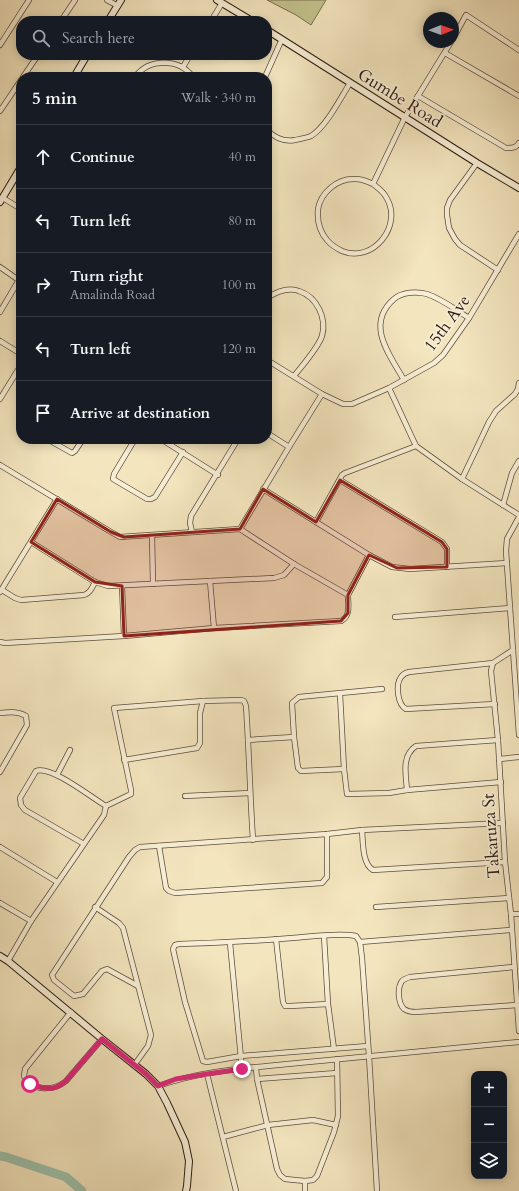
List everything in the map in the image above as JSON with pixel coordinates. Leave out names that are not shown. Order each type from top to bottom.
[{"type":"street","points":[[19,16],[30,0]]},
{"type":"street","points":[[64,16],[75,0]]},
{"type":"street","points":[[107,0],[118,6]]},
{"type":"street","points":[[111,16],[121,0]]},
{"type":"street","points":[[213,16],[219,2],[243,16]]},
{"type":"street","points":[[459,28],[466,15],[519,50]]},
{"type":"street","points":[[0,44],[16,21]]},
{"type":"street","name":"Gumbe Road","points":[[272,33],[519,188]]},
{"type":"street","points":[[267,72],[282,39]]},
{"type":"street","points":[[373,184],[405,116],[448,48]]},
{"type":"street","points":[[445,53],[519,96]]},
{"type":"street","points":[[26,72],[35,60]]},
{"type":"street","points":[[77,72],[84,60]]},
{"type":"street","points":[[182,67],[187,60]]},
{"type":"street","points":[[139,72],[154,63],[169,62],[182,67],[189,72]]},
{"type":"street","points":[[272,136],[292,141],[310,136],[325,123],[350,83]]},
{"type":"street","points":[[0,111],[16,87]]},
{"type":"street","points":[[418,96],[506,148],[515,147],[519,143]]},
{"type":"street","points":[[477,163],[450,200],[447,215],[449,228],[460,245],[498,270]]},
{"type":"street","points":[[16,175],[1,200],[16,207]]},
{"type":"street","points":[[359,179],[373,184],[387,197],[390,206],[392,216],[387,235],[373,248],[364,252],[345,252],[336,248],[322,235],[319,226],[317,216],[322,197],[336,184],[345,180],[359,179]]},
{"type":"street","name":"15th Ave","points":[[272,363],[339,403],[352,404],[389,388],[434,363],[443,356],[469,318],[519,234]]},
{"type":"street","points":[[0,267],[16,277]]},
{"type":"street","points":[[0,312],[16,286]]},
{"type":"street","points":[[272,295],[281,291],[299,291],[315,302],[322,315],[322,336],[294,376]]},
{"type":"street","points":[[404,380],[381,336],[381,317],[387,305],[397,297],[405,294],[425,294],[469,318]]},
{"type":"street","points":[[0,341],[16,351]]},
{"type":"street","points":[[0,399],[16,373]]},
{"type":"street","points":[[462,479],[489,422],[496,412],[515,394],[519,383]]},
{"type":"street","points":[[389,388],[416,446],[462,479],[519,516],[507,539],[507,563],[519,735]]},
{"type":"street","points":[[240,528],[322,394]]},
{"type":"street","points":[[272,436],[289,447]]},
{"type":"street","points":[[56,444],[72,453],[79,444]]},
{"type":"street","points":[[133,444],[114,474],[113,479],[147,499],[151,499],[155,496],[183,452]]},
{"type":"street","points":[[169,444],[218,474]]},
{"type":"street","points":[[192,532],[190,523],[191,516],[235,444]]},
{"type":"street","points":[[316,522],[342,475],[416,446]]},
{"type":"street","points":[[503,505],[512,473],[519,461]]},
{"type":"street","points":[[0,465],[116,535],[124,537],[240,528],[294,564],[348,595]]},
{"type":"street","points":[[340,480],[442,542],[447,549],[447,567]]},
{"type":"street","points":[[264,490],[369,555],[397,568],[410,569],[507,563]]},
{"type":"street","points":[[57,499],[1,591],[21,600],[77,596],[88,594],[95,582]]},
{"type":"street","points":[[152,535],[153,584]]},
{"type":"street","points":[[30,542],[95,582],[108,586],[280,577],[284,575],[294,564]]},
{"type":"street","points":[[0,642],[5,643],[124,636],[214,628],[341,621],[347,617],[348,595],[369,555]]},
{"type":"street","points":[[210,581],[214,628]]},
{"type":"street","points":[[122,586],[124,636]]},
{"type":"street","points":[[395,617],[510,608]]},
{"type":"street","points":[[495,704],[406,709],[400,702],[398,689],[399,680],[401,676],[409,672],[493,663],[513,650]]},
{"type":"street","name":"Takaruza St","points":[[493,663],[491,670],[498,740],[505,862],[511,914],[516,1005],[519,1031]]},
{"type":"street","points":[[344,769],[302,771],[298,768],[296,761],[292,703],[295,699],[302,697],[382,689]]},
{"type":"street","points":[[340,694],[344,769],[347,794],[389,793],[407,790],[501,782]]},
{"type":"street","points":[[106,806],[131,794],[114,708],[203,701],[241,700],[244,701],[246,706],[252,840]]},
{"type":"street","points":[[124,760],[197,748],[200,744],[200,713],[203,701]]},
{"type":"street","points":[[0,713],[22,713],[26,716],[27,720],[27,725],[0,772]]},
{"type":"street","points":[[248,740],[294,737]]},
{"type":"street","points":[[407,790],[405,763],[409,752],[416,746],[498,740]]},
{"type":"street","points":[[57,775],[70,750]]},
{"type":"street","points":[[499,759],[519,757]]},
{"type":"street","points":[[0,760],[7,761]]},
{"type":"street","points":[[84,844],[25,810],[21,805],[20,798],[36,771],[43,770],[57,775],[106,806]]},
{"type":"street","points":[[185,796],[250,793]]},
{"type":"street","points":[[8,961],[31,921],[104,815],[106,806]]},
{"type":"street","points":[[138,986],[107,969],[102,971],[83,994],[72,996],[53,979],[52,975],[53,971],[95,907],[135,850],[140,847],[252,840],[362,830],[503,824]]},
{"type":"street","points":[[362,830],[366,861],[369,868],[373,870],[505,862]]},
{"type":"street","points":[[159,846],[166,888],[175,893],[322,883],[327,877],[327,834]]},
{"type":"street","points":[[0,847],[57,882]]},
{"type":"street","points":[[376,907],[509,898]]},
{"type":"street","points":[[0,903],[31,921]]},
{"type":"street","points":[[95,907],[119,923],[123,928],[151,1035],[148,1046],[134,1064]]},
{"type":"street","points":[[511,914],[519,914]]},
{"type":"street","points":[[360,942],[511,930]]},
{"type":"street","points":[[324,936],[328,1004],[334,1049]]},
{"type":"street","points":[[368,1046],[241,1056],[207,1062],[203,1060],[201,1058],[185,1002],[173,949],[175,945],[230,943],[324,936],[356,936],[360,942],[369,1056],[377,1191]]},
{"type":"street","points":[[276,939],[283,1002],[286,1006],[328,1004]]},
{"type":"street","points":[[230,943],[242,1069]]},
{"type":"street","points":[[0,956],[71,1012],[146,1074],[158,1086],[185,1142],[189,1161],[186,1191]]},
{"type":"street","points":[[514,967],[410,977],[401,983],[399,998],[404,1009],[411,1012],[516,1005]]},
{"type":"street","points":[[71,1012],[26,1069],[24,1076],[30,1084],[47,1089],[62,1085],[102,1039]]},
{"type":"street","points":[[158,1086],[176,1079],[242,1069],[519,1042]]},
{"type":"street","points":[[256,1068],[257,1079],[277,1169],[280,1175],[285,1179],[305,1181],[313,1180],[317,1176],[336,1125],[338,1116],[337,1060]]},
{"type":"street","points":[[257,1079],[337,1073]]},
{"type":"street","points":[[207,1074],[236,1191]]},
{"type":"street","points":[[223,1137],[268,1125],[313,1120],[336,1125]]},
{"type":"street","points":[[305,1181],[305,1191]]},
{"type":"highlighted area","points":[[340,480],[442,542],[447,549],[447,567],[397,568],[369,555],[348,595],[348,613],[341,621],[124,636],[122,586],[95,582],[31,542],[57,499],[111,532],[124,537],[240,529],[263,489],[316,522]]},
{"type":"green space","points":[[267,0],[326,0],[311,25],[296,15]]},
{"type":"waterway","points":[[0,1156],[66,1177],[82,1191]]},
{"type":"route","points":[[30,1084],[44,1089],[62,1085],[102,1039],[146,1074],[158,1086],[176,1079],[242,1069]]}]
